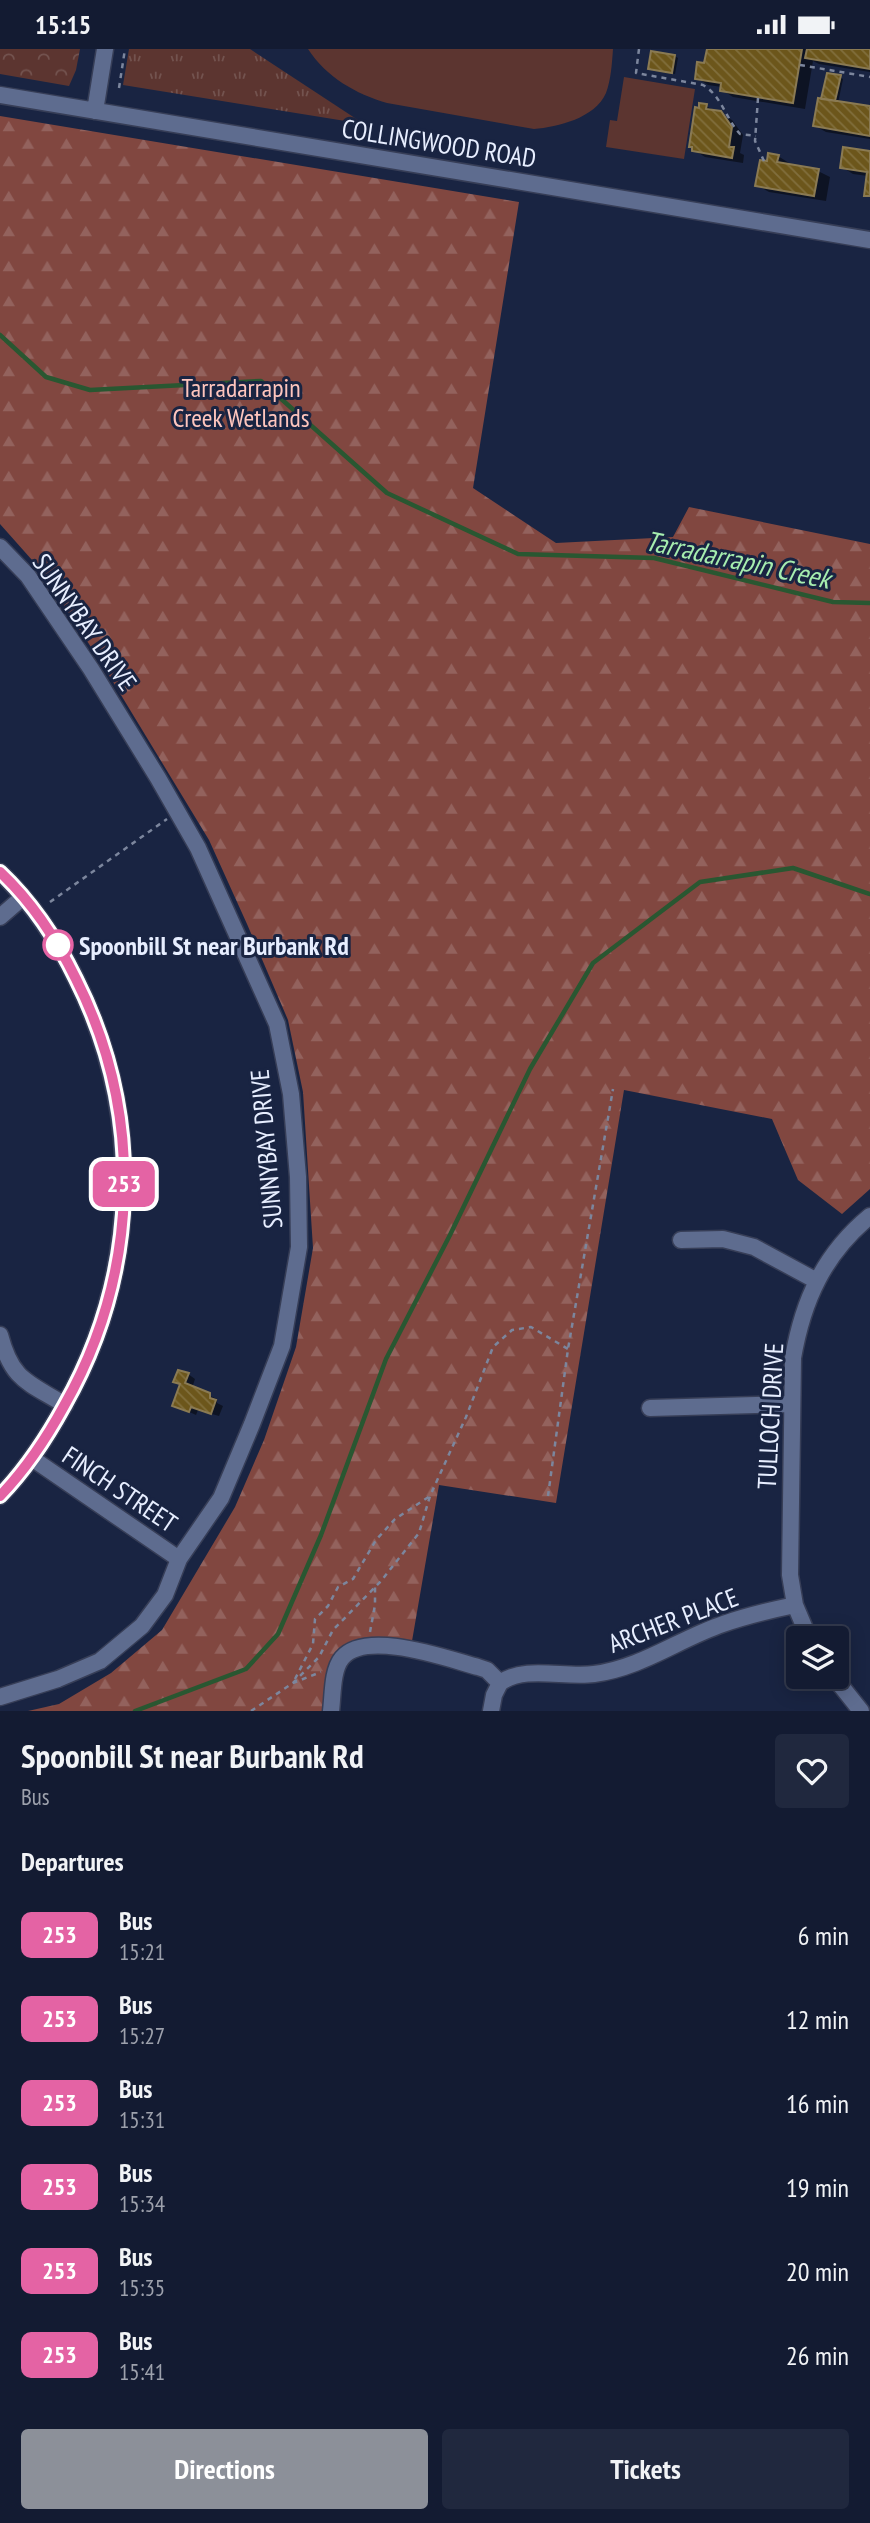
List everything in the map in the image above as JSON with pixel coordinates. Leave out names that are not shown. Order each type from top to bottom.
[{"type":"street","points":[[95,111],[104,49]]},
{"type":"street","name":"COLLINGWOOD ROAD","points":[[0,95],[870,240]]},
{"type":"street","name":"SUNNYBAY DRIVE","points":[[0,547],[28,576],[91,669],[198,848],[276,1024],[291,1094],[298,1177],[299,1247],[282,1346],[257,1411],[221,1498],[179,1559],[164,1595],[142,1626],[100,1661],[58,1679],[0,1697]]},
{"type":"street","points":[[0,871],[56,942],[98,1028],[111,1072],[124,1159],[119,1253],[110,1296],[95,1343],[65,1405],[33,1459],[0,1496]]},
{"type":"street","points":[[0,917],[23,897]]},
{"type":"street","name":"TULLOCH DRIVE","points":[[804,1626],[795,1605],[790,1574],[791,1404],[797,1333],[816,1280],[849,1233],[870,1216]]},
{"type":"street","points":[[681,1240],[723,1240],[754,1247],[816,1280]]},
{"type":"street","points":[[0,1335],[4,1352],[15,1372],[65,1405]]},
{"type":"street","points":[[650,1408],[791,1404]]},
{"type":"street","name":"FINCH STREET","points":[[33,1459],[179,1559]]},
{"type":"street","name":"ARCHER PLACE","points":[[500,1683],[510,1676],[522,1673],[593,1674],[625,1667],[722,1624],[795,1605]]},
{"type":"street","points":[[331,1711],[337,1666],[353,1649],[365,1645],[408,1648],[487,1670],[500,1683],[491,1711]]},
{"type":"street","points":[[843,1689],[859,1710]]},
{"type":"path","points":[[119,88],[125,49]]},
{"type":"path","points":[[639,49],[636,73],[704,85],[712,90],[724,113],[740,134],[756,137]]},
{"type":"path","points":[[800,65],[870,78]]},
{"type":"path","points":[[758,98],[755,141],[764,160]]},
{"type":"path","points":[[50,902],[177,813]]},
{"type":"path","points":[[548,1496],[568,1349],[614,1089]]},
{"type":"path","points":[[251,1711],[293,1682],[319,1657],[333,1630],[375,1587],[418,1533],[430,1496],[466,1417],[493,1347],[512,1331],[531,1327],[568,1349]]},
{"type":"path","points":[[293,1682],[313,1644],[315,1619],[328,1606],[338,1587],[353,1579],[376,1541],[395,1519],[430,1496]]},
{"type":"path","points":[[365,1645],[376,1605],[375,1587]]},
{"type":"path","points":[[293,1682],[337,1666]]},
{"type":"green space","points":[[0,49],[80,49],[76,70],[69,86],[0,74]]},
{"type":"green space","points":[[129,49],[250,49],[364,124],[123,85]]},
{"type":"green space","points":[[308,49],[613,49],[609,83],[601,102],[575,120],[534,129],[375,99],[333,76]]},
{"type":"green space","points":[[624,77],[695,89],[684,159],[606,147],[610,120],[617,121]]},
{"type":"green space","name":"Tarradarrapin Creek Wetlands","points":[[0,116],[519,202],[473,488],[556,543],[673,537],[689,507],[870,544],[870,1189],[842,1214],[798,1180],[772,1119],[624,1090],[556,1503],[439,1485],[412,1641],[369,1639],[344,1646],[331,1669],[323,1711],[28,1711],[59,1704],[111,1673],[162,1630],[235,1507],[264,1440],[296,1347],[313,1248],[303,1092],[288,1020],[247,924],[209,840],[104,667],[40,569],[0,524]]},
{"type":"building","points":[[707,49],[802,49],[793,103],[720,91],[721,83],[695,79],[697,62],[704,63]]},
{"type":"building","points":[[807,49],[870,49],[870,69],[805,58]]},
{"type":"building","points":[[651,51],[675,55],[672,73],[648,69]]},
{"type":"building","points":[[827,73],[841,75],[835,101],[821,99]]},
{"type":"building","points":[[818,98],[870,106],[870,136],[813,126]]},
{"type":"building","points":[[699,103],[707,104],[706,109],[721,111],[732,127],[729,147],[734,147],[732,158],[692,151],[692,147],[689,147],[695,107],[699,108]]},
{"type":"building","points":[[843,147],[870,151],[870,196],[864,196],[867,172],[840,168]]},
{"type":"building","points":[[768,153],[779,155],[777,162],[819,169],[814,196],[755,186],[760,160],[767,161]]},
{"type":"building","points":[[178,1370],[189,1373],[185,1383],[210,1393],[210,1398],[216,1400],[211,1414],[191,1407],[189,1412],[172,1406],[180,1384],[173,1382]]},
{"type":"waterway","name":"Tarradarrapin Creek","points":[[0,335],[46,377],[90,390],[261,381],[387,493],[518,554],[654,558],[833,602],[870,603]]},
{"type":"waterway","points":[[135,1711],[246,1669],[278,1634],[321,1535],[386,1359],[450,1235],[530,1069],[593,963],[700,882],[793,868],[870,894]]},
{"type":"bus line","name":"253","points":[[0,872],[23,897],[56,942],[98,1028],[118,1105],[124,1187],[119,1253],[113,1286],[95,1343],[77,1384],[45,1441],[0,1496]]},
{"type":"place","name":"Spoonbill St near Burbank Rd","points":[[58,945]]}]
